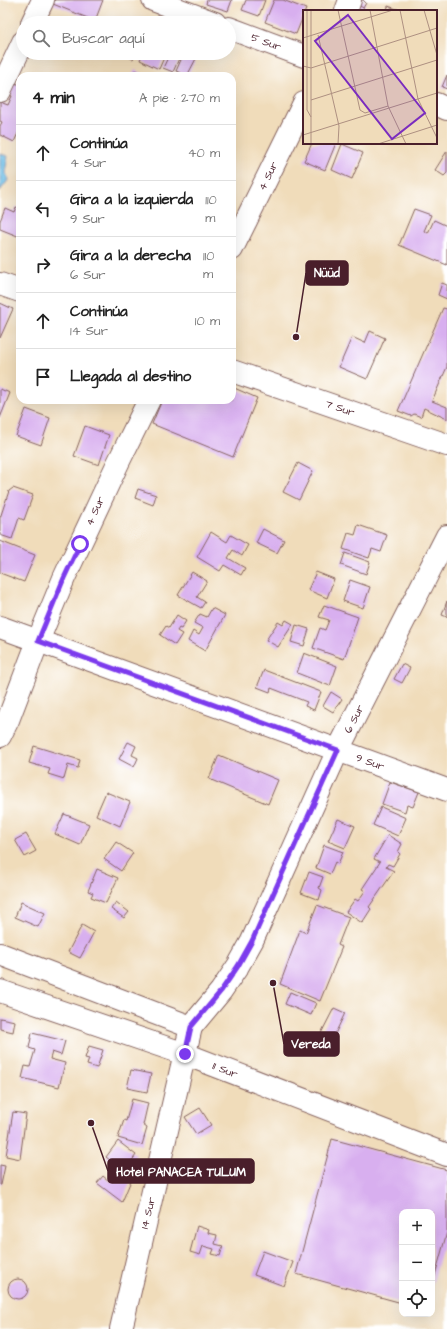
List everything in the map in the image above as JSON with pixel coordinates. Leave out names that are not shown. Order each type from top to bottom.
[{"type":"street","points":[[35,16],[43,0]]},
{"type":"street","points":[[153,0],[197,16]]},
{"type":"street","points":[[346,10],[350,0]]},
{"type":"street","name":"5 Sur","points":[[236,31],[303,56]]},
{"type":"street","points":[[0,91],[16,57]]},
{"type":"street","points":[[437,104],[447,109]]},
{"type":"street","name":"4 Sur","points":[[236,242],[303,105]]},
{"type":"street","points":[[0,284],[16,290]]},
{"type":"street","name":"7 Sur","points":[[236,372],[447,445]]},
{"type":"street","name":"4 Sur","points":[[0,736],[8,720],[64,578],[147,404]]},
{"type":"street","name":"6 Sur","points":[[191,1027],[221,991],[238,966],[252,941],[338,750],[447,536]]},
{"type":"street","name":"9 Sur","points":[[0,627],[447,790]]},
{"type":"street","points":[[0,954],[191,1027]]},
{"type":"street","name":"11 Sur","points":[[0,991],[185,1054],[447,1155]]},
{"type":"street","name":"14 Sur","points":[[121,1329],[191,1027]]},
{"type":"water","points":[[0,154],[8,156],[5,173],[9,179],[0,191]]},
{"type":"building","points":[[54,0],[103,0],[97,16],[83,16],[53,4]]},
{"type":"building","points":[[207,0],[232,0],[228,11],[206,4]]},
{"type":"building","points":[[246,0],[265,0],[259,16],[242,10]]},
{"type":"building","points":[[274,0],[283,0],[306,9],[303,10],[303,16],[296,34],[265,22]]},
{"type":"building","points":[[354,0],[363,0],[366,3],[363,8],[360,6],[357,10]]},
{"type":"building","points":[[388,6],[400,10],[387,10]]},
{"type":"building","points":[[140,60],[163,60],[159,69]]},
{"type":"building","points":[[167,60],[178,60],[173,72],[163,68]]},
{"type":"building","points":[[181,60],[195,60],[189,72],[176,71]]},
{"type":"building","points":[[447,75],[447,89],[442,87]]},
{"type":"building","points":[[11,81],[16,83],[16,138],[14,142],[0,135],[0,126],[2,122],[0,121],[0,102],[8,105],[12,96],[6,93]]},
{"type":"building","points":[[312,144],[336,144],[325,170],[304,161]]},
{"type":"building","points":[[342,144],[363,153],[352,179],[332,170]]},
{"type":"building","points":[[447,151],[447,173],[444,176],[435,170]]},
{"type":"building","points":[[16,207],[16,235],[0,229],[0,221],[5,208],[14,212]]},
{"type":"building","points":[[414,209],[431,215],[424,231],[428,233],[434,220],[447,226],[447,265],[399,245]]},
{"type":"building","points":[[442,283],[447,285],[447,299],[438,295]]},
{"type":"building","points":[[0,303],[13,309],[0,338]]},
{"type":"building","points":[[443,308],[447,309],[447,367],[432,401],[447,407],[447,419],[424,408],[421,417],[414,414],[411,416],[398,411]]},
{"type":"building","points":[[370,331],[385,338],[367,379],[339,367],[352,337],[365,343]]},
{"type":"building","points":[[0,389],[10,393],[0,418]]},
{"type":"building","points":[[236,389],[257,398],[233,457],[152,424],[160,404],[236,404]]},
{"type":"building","points":[[26,409],[50,418],[41,445],[16,436]]},
{"type":"building","points":[[85,426],[109,435],[99,465],[74,456]]},
{"type":"building","points":[[298,463],[313,471],[299,500],[283,492]]},
{"type":"building","points":[[13,488],[33,495],[24,520],[19,518],[12,539],[0,535],[0,518],[9,491]]},
{"type":"building","points":[[138,489],[156,495],[153,505],[135,498]]},
{"type":"building","points":[[358,525],[387,535],[381,552],[372,549],[369,558],[343,549],[348,533],[355,535]]},
{"type":"building","points":[[263,529],[284,540],[277,553],[256,543]]},
{"type":"building","points":[[211,532],[227,542],[231,535],[248,545],[242,556],[233,550],[228,558],[245,568],[241,575],[224,565],[220,571],[197,557]]},
{"type":"building","points":[[0,541],[35,555],[24,582],[0,573]]},
{"type":"building","points":[[345,553],[370,562],[366,574],[341,565]]},
{"type":"building","points":[[192,572],[207,581],[197,597],[205,602],[201,608],[178,595]]},
{"type":"building","points":[[316,572],[334,579],[327,598],[308,590]]},
{"type":"building","points":[[350,580],[370,587],[363,608],[343,601]]},
{"type":"building","points":[[447,601],[447,617],[442,615]]},
{"type":"building","points":[[324,605],[358,617],[344,659],[313,648],[320,628],[325,630],[329,620],[319,617]]},
{"type":"building","points":[[212,608],[225,615],[205,651],[188,641],[193,631],[199,635],[203,628],[194,623],[200,614],[207,617]]},
{"type":"building","points":[[177,615],[186,621],[181,629],[179,628],[177,631],[182,634],[175,645],[160,635],[166,626],[169,628]]},
{"type":"building","points":[[286,620],[293,624],[278,647],[266,640],[278,622],[283,625]]},
{"type":"building","points":[[296,625],[309,629],[304,646],[291,642]]},
{"type":"building","points":[[304,653],[337,666],[330,686],[297,673]]},
{"type":"building","points":[[402,664],[410,668],[402,683],[394,679]]},
{"type":"building","points":[[264,670],[321,692],[314,710],[305,706],[307,702],[271,688],[270,692],[257,687]]},
{"type":"building","points":[[331,692],[342,699],[333,712],[323,706]]},
{"type":"building","points":[[128,742],[136,746],[132,755],[138,758],[134,767],[119,759]]},
{"type":"building","points":[[34,746],[80,760],[78,768],[68,765],[64,779],[48,774],[50,769],[29,763]]},
{"type":"building","points":[[219,755],[278,780],[268,804],[209,779]]},
{"type":"building","points":[[390,782],[419,792],[413,807],[407,805],[405,812],[382,804]]},
{"type":"building","points":[[106,792],[130,802],[120,826],[96,815]]},
{"type":"building","points":[[381,807],[406,818],[398,836],[373,825]]},
{"type":"building","points":[[64,814],[89,824],[80,845],[55,834]]},
{"type":"building","points":[[338,819],[355,826],[345,848],[328,841]]},
{"type":"building","points":[[26,834],[36,851],[25,857],[15,840]]},
{"type":"building","points":[[388,835],[402,844],[398,852],[400,854],[393,866],[388,864],[386,867],[394,871],[369,907],[371,909],[362,923],[346,912],[355,899],[358,901],[365,891],[362,889],[380,862],[374,859]]},
{"type":"building","points":[[116,842],[133,853],[121,871],[104,859]]},
{"type":"building","points":[[324,845],[343,852],[338,864],[335,862],[330,874],[316,868]]},
{"type":"building","points":[[97,869],[118,878],[106,903],[91,897],[93,893],[88,891]]},
{"type":"building","points":[[309,872],[323,877],[319,888],[322,890],[319,900],[301,893]]},
{"type":"building","points":[[21,902],[45,913],[38,927],[15,917]]},
{"type":"building","points":[[116,902],[129,912],[124,918],[111,909]]},
{"type":"building","points":[[317,905],[349,917],[338,945],[342,947],[320,1001],[280,984],[300,930],[306,933]]},
{"type":"building","points":[[82,925],[94,932],[80,958],[68,952]]},
{"type":"building","points":[[290,992],[316,1003],[311,1015],[285,1004]]},
{"type":"building","points":[[334,1008],[345,1013],[325,1055],[313,1049]]},
{"type":"building","points":[[0,1018],[15,1021],[13,1032],[0,1029]]},
{"type":"building","points":[[32,1033],[65,1041],[61,1055],[52,1052],[50,1059],[65,1063],[59,1087],[22,1078],[25,1066],[30,1067],[35,1050],[29,1048]]},
{"type":"building","points":[[89,1046],[103,1050],[97,1068],[87,1065],[89,1059],[85,1058]]},
{"type":"building","points":[[131,1070],[151,1074],[147,1092],[127,1088]]},
{"type":"building","points":[[132,1099],[148,1103],[143,1125],[147,1128],[142,1145],[118,1138],[124,1120],[126,1121]]},
{"type":"building","points":[[200,1108],[211,1125],[196,1134],[185,1117]]},
{"type":"building","points":[[13,1112],[26,1114],[20,1159],[6,1156]]},
{"type":"building","points":[[332,1139],[447,1170],[447,1232],[435,1275],[435,1209],[399,1209],[399,1302],[296,1274]]},
{"type":"building","points":[[118,1141],[136,1155],[128,1166],[135,1171],[122,1202],[97,1183],[103,1176],[110,1182],[120,1168],[106,1157]]},
{"type":"building","points":[[0,1165],[5,1166],[1,1185],[0,1185]]},
{"type":"building","points":[[197,1226],[209,1230],[208,1233],[217,1235],[215,1244],[223,1246],[220,1256],[212,1254],[214,1249],[203,1246],[200,1255],[190,1252]]},
{"type":"building","points":[[263,1251],[293,1262],[284,1286],[254,1275]]},
{"type":"building","points":[[18,1279],[25,1282],[28,1289],[25,1296],[18,1299],[11,1296],[8,1289],[11,1282]]},
{"type":"place","name":"Nüüd","points":[[296,337]]},
{"type":"place","name":"Vereda","points":[[273,983]]},
{"type":"place","name":"Hotel PANACEA TULUM","points":[[91,1123]]},
{"type":"route","points":[[80,544],[38,641],[338,750],[252,941],[238,966],[221,991],[191,1027],[185,1054]]}]
